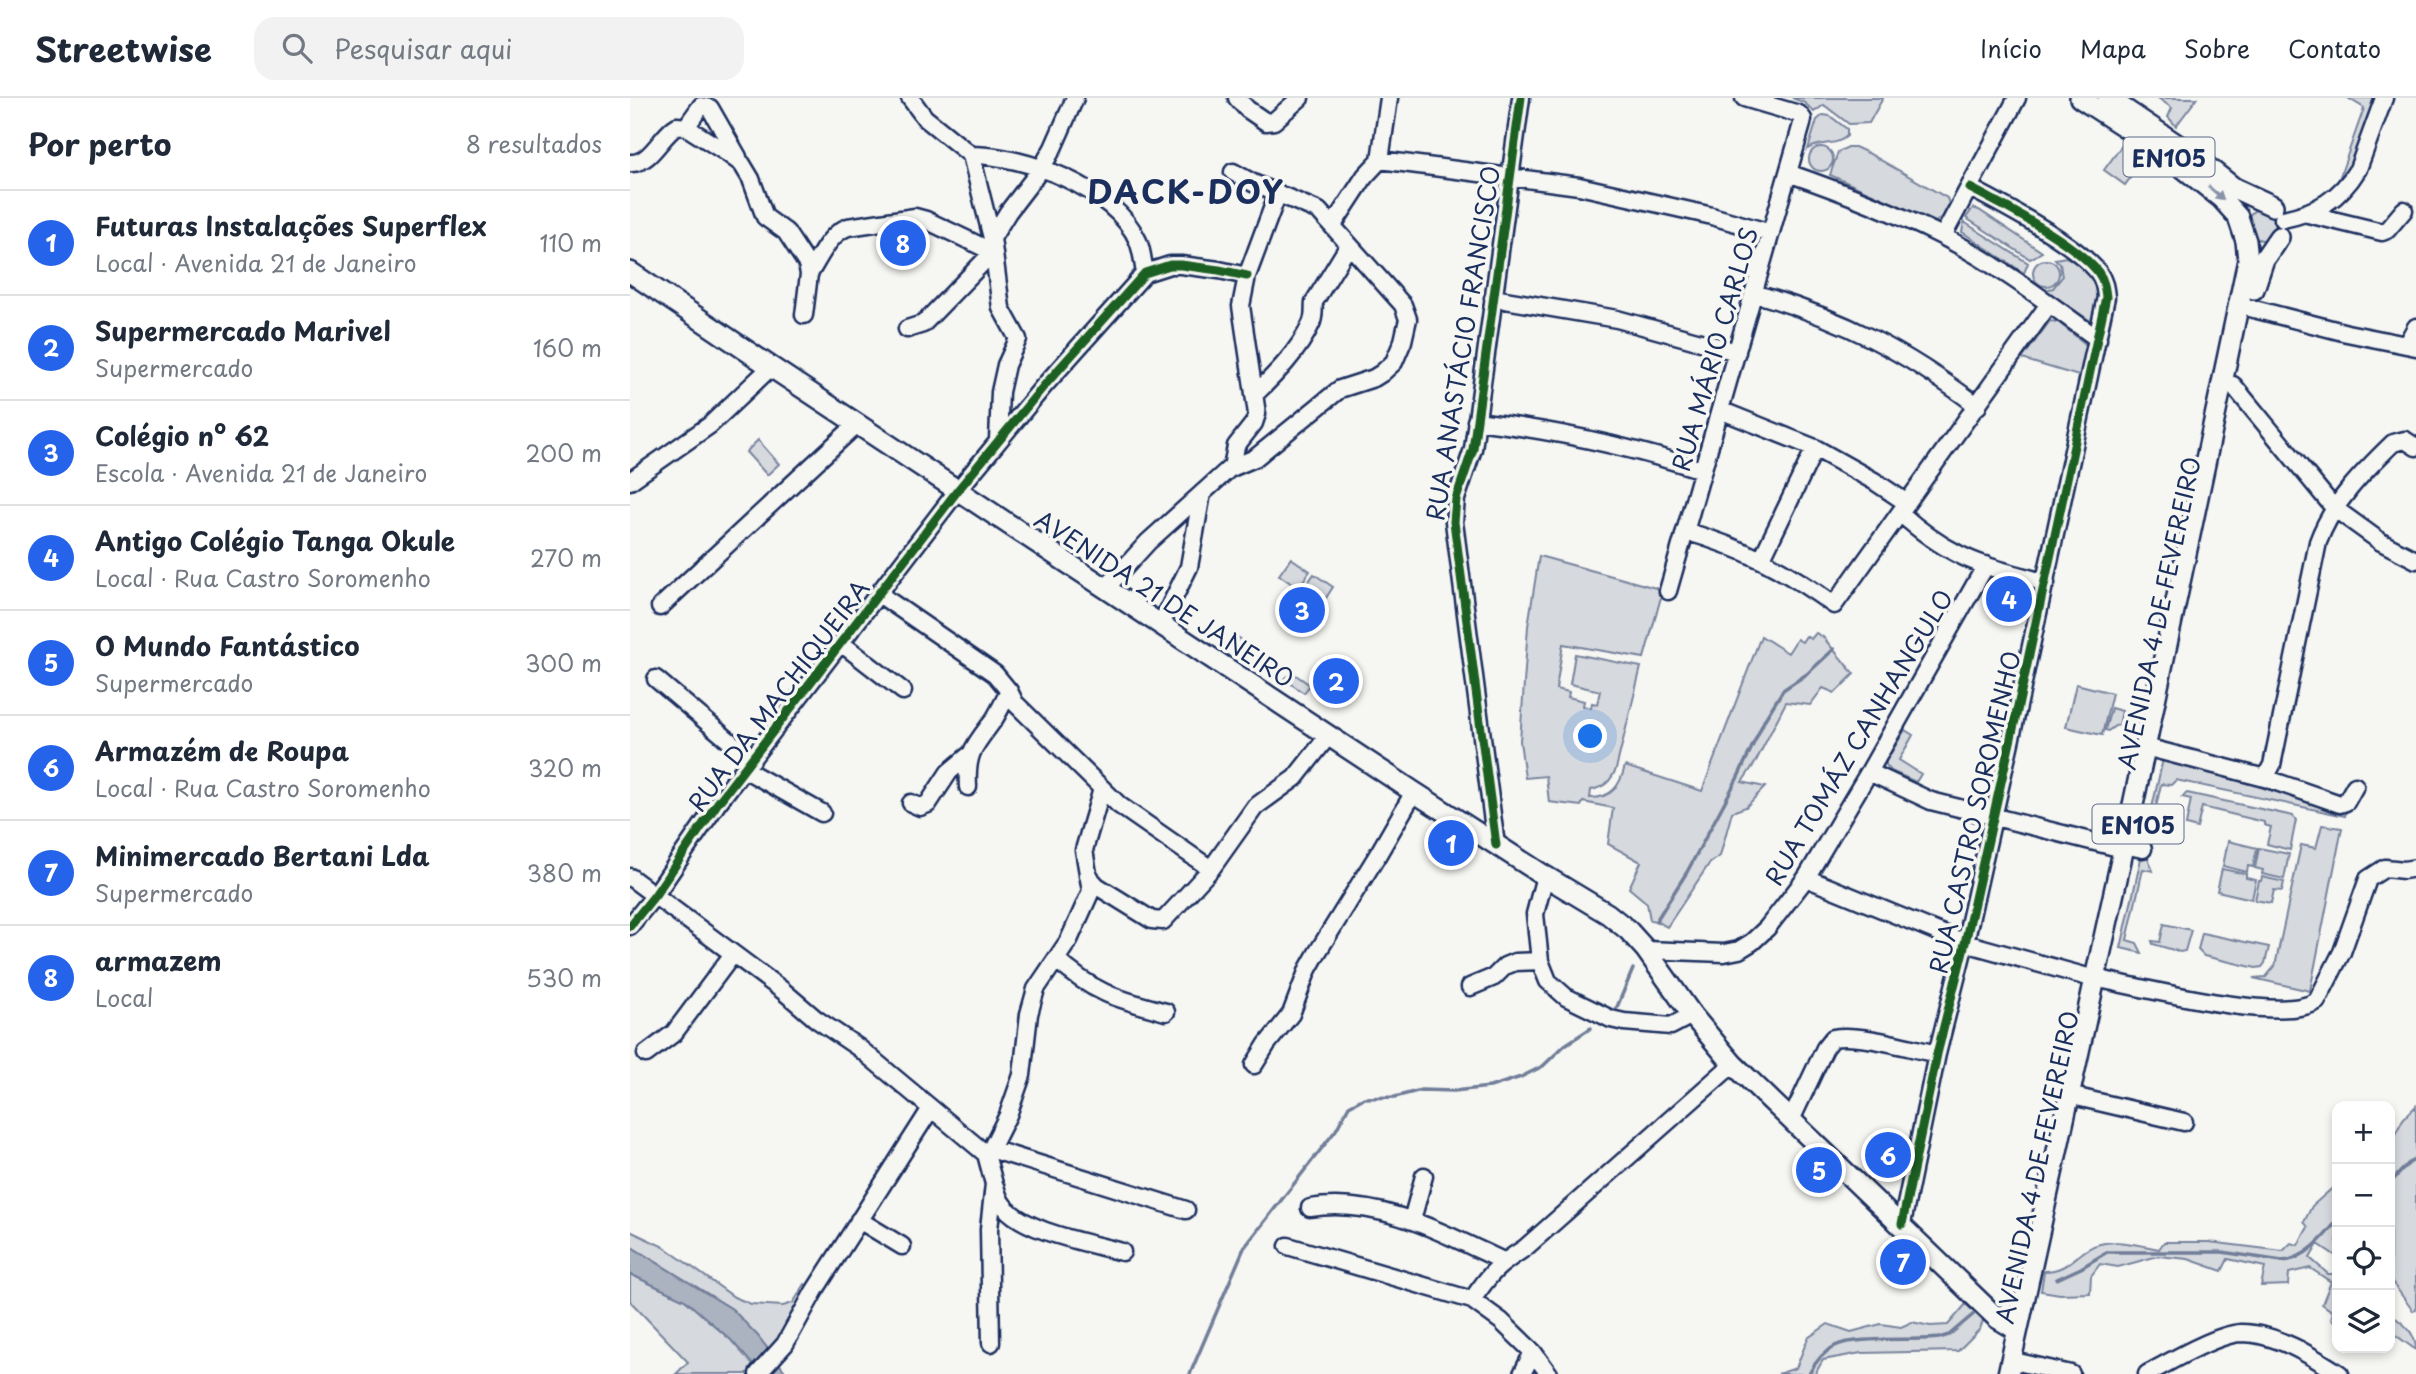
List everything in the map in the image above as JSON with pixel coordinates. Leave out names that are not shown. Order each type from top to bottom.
[{"type":"main road","name":"EN105","points":[[2080,98],[2144,138],[2212,190],[2231,208],[2244,231]]},
{"type":"main road","name":"EN105","points":[[2108,98],[2191,154],[2279,221]]},
{"type":"main road","points":[[2263,204],[2279,221],[2271,244],[2260,245],[2250,240],[2244,231],[2245,215],[2252,207],[2263,204]]},
{"type":"main road","name":"AVENIDA 4 DE FEVEREIRO","points":[[2014,1370],[2017,1330],[2099,979],[2133,848],[2258,273],[2279,221]]},
{"type":"main road","name":"AVENIDA 4 DE FEVEREIRO","points":[[2133,848],[2240,306],[2248,260],[2244,231]]},
{"type":"main road","name":"AVENIDA 21 DE JANEIRO","points":[[630,272],[1414,792],[1608,914],[1628,930],[1646,950],[1692,1015],[1733,1064],[1997,1318],[2017,1330]]},
{"type":"main road","name":"AVENIDA 4 DE FEVEREIRO","points":[[2014,1370],[2077,1097],[2099,979]]},
{"type":"street","points":[[910,98],[925,118],[971,155],[996,156],[1041,169],[1098,194],[1112,207],[1138,241],[1145,273],[1170,265],[1181,265],[1247,276]]},
{"type":"street","points":[[908,329],[923,324],[993,245],[1008,212],[1054,148],[1075,98]]},
{"type":"street","points":[[1237,98],[1266,122],[1274,121],[1300,98]]},
{"type":"street","points":[[1332,225],[1365,176],[1380,160],[1389,98]]},
{"type":"street","name":"RUA ANASTÁCIO FRANCISCO","points":[[1496,845],[1454,522],[1456,499],[1473,449],[1521,98]]},
{"type":"street","name":"RUA MÁRIO CARLOS","points":[[1668,591],[1802,119],[1799,114],[1791,111],[1744,98]]},
{"type":"street","points":[[1943,236],[2017,98]]},
{"type":"street","points":[[2279,221],[2308,214],[2328,203],[2353,177],[2384,98]]},
{"type":"street","points":[[686,127],[701,106],[710,108],[751,179],[765,217],[786,232],[807,264],[809,274],[804,315]]},
{"type":"street","points":[[630,163],[643,161],[669,130],[677,126],[686,127],[742,164]]},
{"type":"street","points":[[971,155],[993,245],[1001,308],[1018,339],[1006,365],[1000,392],[998,440]]},
{"type":"street","points":[[1380,160],[1511,176],[1645,200],[1771,233]]},
{"type":"street","points":[[1106,588],[1148,542],[1232,468],[1255,458],[1340,389],[1374,378],[1394,362],[1403,341],[1407,312],[1319,211],[1233,172]]},
{"type":"street","points":[[1788,173],[1879,207],[1943,236],[2098,339]]},
{"type":"street","name":"RUA CASTRO SOROMENHO","points":[[1902,1224],[1937,1054],[1965,943],[2046,583],[2106,297],[2100,274],[2088,260],[1970,188]]},
{"type":"street","points":[[1232,468],[1236,446],[1254,424],[1257,414],[1241,306],[1247,276],[1278,193]]},
{"type":"street","points":[[2308,214],[2382,232],[2387,230],[2404,210]]},
{"type":"street","points":[[809,274],[833,237],[848,226],[915,217],[993,245]]},
{"type":"street","points":[[1254,395],[1280,371],[1312,324],[1314,302],[1349,244]]},
{"type":"street","name":"RUA DA MACHIQUEIRA","points":[[630,926],[748,764],[958,490],[998,440],[1145,273]]},
{"type":"street","points":[[1754,293],[1838,321],[1874,338],[1933,373],[1978,406]]},
{"type":"street","points":[[1493,298],[1617,318],[1737,352]]},
{"type":"street","points":[[1685,531],[1723,542],[1762,558],[1834,605],[2049,304]]},
{"type":"street","points":[[2250,308],[2411,346],[2416,327]]},
{"type":"street","points":[[630,481],[710,425],[771,368]]},
{"type":"street","points":[[2233,385],[2334,508],[2381,542],[2416,560]]},
{"type":"street","points":[[1720,410],[1815,448],[1874,481],[1904,508],[1925,534],[1958,554],[2046,583]]},
{"type":"street","points":[[1476,421],[1537,428],[1597,441],[1652,454],[1702,470]]},
{"type":"street","points":[[660,607],[857,424]]},
{"type":"street","points":[[2265,778],[2272,765],[2318,542],[2334,508],[2393,443],[2405,440],[2416,447]]},
{"type":"street","points":[[1762,558],[1815,448]]},
{"type":"street","points":[[1161,624],[1189,567],[1202,493]]},
{"type":"street","name":"RUA TOMÁZ CANHANGULO","points":[[1646,950],[1724,953],[1739,950],[1767,928],[1806,877],[1986,565]]},
{"type":"street","points":[[879,594],[995,674],[1015,703],[1119,805],[1211,869]]},
{"type":"street","points":[[841,643],[904,691]]},
{"type":"street","points":[[656,679],[748,764],[821,813]]},
{"type":"street","points":[[911,803],[920,807],[928,804],[949,772],[968,756],[994,719],[1009,691]]},
{"type":"street","points":[[1088,876],[1097,886],[1152,920],[1163,920],[1211,869],[1255,807],[1295,778],[1329,735]]},
{"type":"street","points":[[2153,750],[2265,778],[2340,804],[2346,802],[2355,786]]},
{"type":"street","points":[[968,756],[968,787]]},
{"type":"street","points":[[1869,772],[1931,801],[2133,848]]},
{"type":"street","points":[[1102,789],[1084,850],[1091,891],[1069,940],[1036,989],[1029,1014],[1022,1075],[1008,1115],[988,1151],[994,1184],[1003,1206],[1020,1220],[1037,1228],[1122,1252]]},
{"type":"street","points":[[1254,1065],[1291,1014],[1312,961],[1414,792]]},
{"type":"street","points":[[1806,877],[1965,943],[2099,979],[2249,1006],[2281,1009],[2311,1005],[2317,1001],[2342,953],[2368,879],[2385,868],[2416,868]]},
{"type":"street","points":[[1545,876],[1535,914],[1540,961],[1548,981],[1566,997],[1611,1019],[1634,1024],[1671,1026],[1692,1015]]},
{"type":"street","points":[[630,877],[816,1019],[859,1048],[930,1110],[988,1151],[1186,1210]]},
{"type":"street","points":[[646,1054],[674,1033],[733,954]]},
{"type":"street","points":[[1056,959],[1074,976],[1101,993],[1166,1013]]},
{"type":"street","points":[[1470,987],[1494,977],[1505,966],[1515,962],[1540,961]]},
{"type":"street","points":[[1791,1120],[1825,1048],[1833,1038],[1841,1036],[1869,1040],[1937,1054]]},
{"type":"street","points":[[1472,1300],[1489,1275],[1503,1261],[1525,1248],[1733,1064]]},
{"type":"street","points":[[2077,1097],[2184,1122]]},
{"type":"street","points":[[758,1374],[785,1344],[815,1290],[930,1110]]},
{"type":"street","points":[[1412,1220],[1424,1176]]},
{"type":"street","points":[[991,1343],[989,1229],[994,1184]]},
{"type":"street","points":[[1310,1208],[1351,1205],[1412,1220],[1503,1261]]},
{"type":"street","points":[[859,1220],[902,1245]]},
{"type":"street","points":[[1287,1246],[1472,1300],[1501,1321],[1532,1352],[1549,1374]]},
{"type":"street","points":[[2147,1374],[2226,1336],[2242,1333],[2275,1340],[2316,1359],[2340,1374]]},
{"type":"street","points":[[1522,1374],[1532,1352]]},
{"type":"street","points":[[2014,1370],[2071,1374]]},
{"type":"shaded area","points":[[1792,98],[1883,98],[1869,123],[1849,124],[1824,105],[1814,112],[1805,103]]},
{"type":"shaded area","points":[[2158,98],[2197,98],[2176,126],[2168,117],[2172,108]]},
{"type":"shaded area","points":[[2348,98],[2381,98],[2360,157],[2347,175],[2339,179],[2364,108]]},
{"type":"shaded area","points":[[1823,115],[1830,116],[1847,129],[1847,136],[1808,149],[1817,120]]},
{"type":"shaded area","points":[[2123,144],[2154,166],[2146,176],[2136,170],[2125,185],[2104,170]]},
{"type":"shaded area","points":[[1821,147],[1832,154],[1833,159],[1826,170],[1821,171],[1810,164],[1809,159],[1816,148]]},
{"type":"shaded area","points":[[1848,147],[1868,153],[1947,198],[1949,204],[1942,218],[1935,222],[1830,175],[1838,152]]},
{"type":"shaded area","points":[[1973,208],[2042,252],[2030,259],[1966,218]]},
{"type":"shaded area","points":[[2263,208],[2274,213],[2279,224],[2274,235],[2263,240],[2252,235],[2247,224],[2252,213]]},
{"type":"shaded area","points":[[1964,222],[2028,263],[2024,273],[1962,232]]},
{"type":"shaded area","points":[[2066,257],[2083,269],[2095,284],[2099,302],[2092,322],[2045,290],[2053,288],[2062,277],[2060,264],[2055,259]]},
{"type":"shaded area","points":[[2046,260],[2055,264],[2059,273],[2055,282],[2046,286],[2037,282],[2033,273],[2037,264]]},
{"type":"shaded area","points":[[2050,321],[2058,322],[2088,346],[2082,377],[2022,359]]},
{"type":"shaded area","points":[[758,440],[779,464],[767,475],[746,452]]},
{"type":"shaded area","points":[[1539,556],[1663,590],[1644,658],[1563,644],[1556,689],[1569,692],[1568,697],[1584,701],[1583,706],[1591,708],[1592,703],[1597,704],[1600,691],[1570,684],[1575,654],[1641,667],[1616,769],[1606,783],[1591,790],[1590,798],[1604,796],[1614,790],[1625,766],[1702,791],[1761,636],[1788,653],[1797,639],[1802,642],[1806,636],[1811,639],[1816,633],[1823,637],[1854,674],[1835,693],[1823,688],[1810,705],[1786,702],[1755,763],[1742,782],[1765,787],[1746,807],[1732,812],[1720,856],[1709,864],[1667,927],[1650,920],[1647,903],[1629,888],[1641,862],[1608,844],[1613,808],[1583,802],[1581,806],[1549,802],[1546,776],[1525,778],[1520,741],[1528,626]]},
{"type":"shaded area","points":[[1291,558],[1310,571],[1298,588],[1279,575]]},
{"type":"shaded area","points":[[1314,574],[1333,587],[1322,604],[1302,591]]},
{"type":"shaded area","points":[[1236,636],[1283,667],[1280,677],[1228,642]]},
{"type":"shaded area","points":[[1293,673],[1310,685],[1304,693],[1284,679]]},
{"type":"shaded area","points":[[2076,684],[2112,693],[2102,735],[2066,727]]},
{"type":"shaded area","points":[[2111,708],[2122,711],[2119,725],[2108,731],[2105,730]]},
{"type":"shaded area","points":[[2125,712],[2137,715],[2131,737],[2121,726]]},
{"type":"shaded area","points":[[1905,730],[1913,735],[1899,760],[1921,774],[1916,782],[1891,771],[1886,765]]},
{"type":"shaded area","points":[[2163,759],[2346,812],[2345,816],[2176,780],[2171,785],[2161,784],[2151,830],[2147,830]]},
{"type":"shaded area","points":[[2187,793],[2293,816],[2296,820],[2290,850],[2267,844],[2271,827],[2264,825],[2264,822],[2202,807],[2197,828],[2186,825],[2191,799],[2182,797]]},
{"type":"shaded area","points":[[2322,825],[2342,828],[2310,991],[2253,978],[2266,977],[2275,966],[2301,845],[2316,848]]},
{"type":"shaded area","points":[[2228,841],[2257,848],[2253,867],[2248,866],[2247,872],[2223,866]]},
{"type":"shaded area","points":[[2259,848],[2289,854],[2284,879],[2262,874],[2263,870],[2255,868]]},
{"type":"shaded area","points":[[2142,854],[2148,858],[2153,871],[2143,869],[2127,940],[2137,943],[2142,953],[2121,948]]},
{"type":"shaded area","points":[[2222,869],[2246,874],[2246,878],[2256,880],[2252,899],[2217,891]]},
{"type":"shaded area","points":[[2262,877],[2284,882],[2282,891],[2274,890],[2271,903],[2255,900]]},
{"type":"shaded area","points":[[2164,924],[2191,930],[2185,951],[2153,944],[2152,941],[2160,942]]},
{"type":"shaded area","points":[[2202,933],[2269,947],[2265,963],[2256,968],[2204,956],[2198,950]]},
{"type":"shaded area","points":[[2416,1106],[2416,1309],[2413,1311],[2395,1286],[2395,1134],[2403,1119]]},
{"type":"shaded area","points":[[2332,1188],[2332,1253],[2318,1244],[2310,1258],[2328,1274],[2332,1274],[2332,1311],[2322,1304],[2331,1282],[2310,1268],[2289,1273],[2288,1285],[2261,1286],[2265,1267],[2228,1259],[2222,1271],[2188,1259],[2158,1256],[2118,1267],[2100,1264],[2091,1276],[2090,1293],[2060,1294],[2041,1291],[2044,1271],[2063,1267],[2088,1249],[2104,1243],[2159,1249],[2164,1242],[2209,1242],[2283,1251],[2291,1243],[2298,1245],[2308,1227],[2304,1222],[2312,1206]]},
{"type":"shaded area","points":[[630,1231],[664,1247],[734,1297],[751,1304],[783,1306],[793,1303],[805,1284],[815,1290],[774,1356],[732,1309],[630,1246]]},
{"type":"shaded area","points":[[630,1246],[732,1309],[758,1336],[787,1374],[761,1374],[731,1340],[685,1300],[630,1274]]},
{"type":"shaded area","points":[[630,1274],[685,1300],[731,1340],[755,1367],[746,1374],[676,1374],[688,1362],[630,1301]]},
{"type":"shaded area","points":[[1966,1304],[1983,1321],[1980,1329],[1958,1351],[1861,1353],[1823,1360],[1815,1374],[1778,1374],[1796,1368],[1808,1338],[1828,1324],[1851,1332],[1881,1324],[1901,1327],[1912,1322],[1930,1326],[1948,1325]]},
{"type":"shaded area","points":[[2395,1318],[2411,1333],[2416,1350],[2395,1335]]},
{"type":"waterway","points":[[1656,921],[1687,872],[1738,777],[1765,719],[1783,690],[1807,674],[1834,649]]},
{"type":"waterway","points":[[1611,1013],[1617,1007],[1633,969]]},
{"type":"waterway","points":[[1190,1374],[1244,1248],[1336,1130],[1349,1106],[1364,1098],[1395,1097],[1421,1090],[1454,1091],[1490,1087],[1521,1077],[1543,1066],[1565,1045],[1591,1028]]},
{"type":"waterway","points":[[2395,1178],[2416,1159]]},
{"type":"waterway","points":[[2057,1279],[2107,1252],[2222,1252],[2290,1260],[2313,1247],[2332,1227]]},
{"type":"waterway","points":[[1809,1374],[1819,1358],[1835,1346],[1855,1341],[1939,1338],[1949,1335],[1975,1313]]},
{"type":"cycle path","points":[[1496,845],[1454,522],[1456,499],[1473,449],[1521,98]]},
{"type":"cycle path","points":[[1902,1224],[1937,1054],[2017,711],[2106,297],[2103,281],[2088,261],[2038,226],[1970,188]]},
{"type":"cycle path","points":[[630,926],[655,895],[717,804],[958,490],[1043,387],[1145,273],[1170,265],[1181,265],[1247,276]]},
{"type":"place","name":"armazem","points":[[903,243]]},
{"type":"place","name":"Antigo Colégio Tanga Okule","points":[[2009,599]]},
{"type":"place","name":"Colégio nº 62","points":[[1302,610]]},
{"type":"place","name":"Supermercado Marivel","points":[[1336,681]]},
{"type":"place","name":"Futuras Instalações Superflex","points":[[1451,843]]},
{"type":"place","name":"Armazém de Roupa","points":[[1888,1155]]},
{"type":"place","name":"O Mundo Fantástico","points":[[1819,1170]]},
{"type":"place","name":"Minimercado Bertani Lda","points":[[1903,1262]]},
{"type":"district","name":"DACK-DOY","points":[[1186,191]]}]
